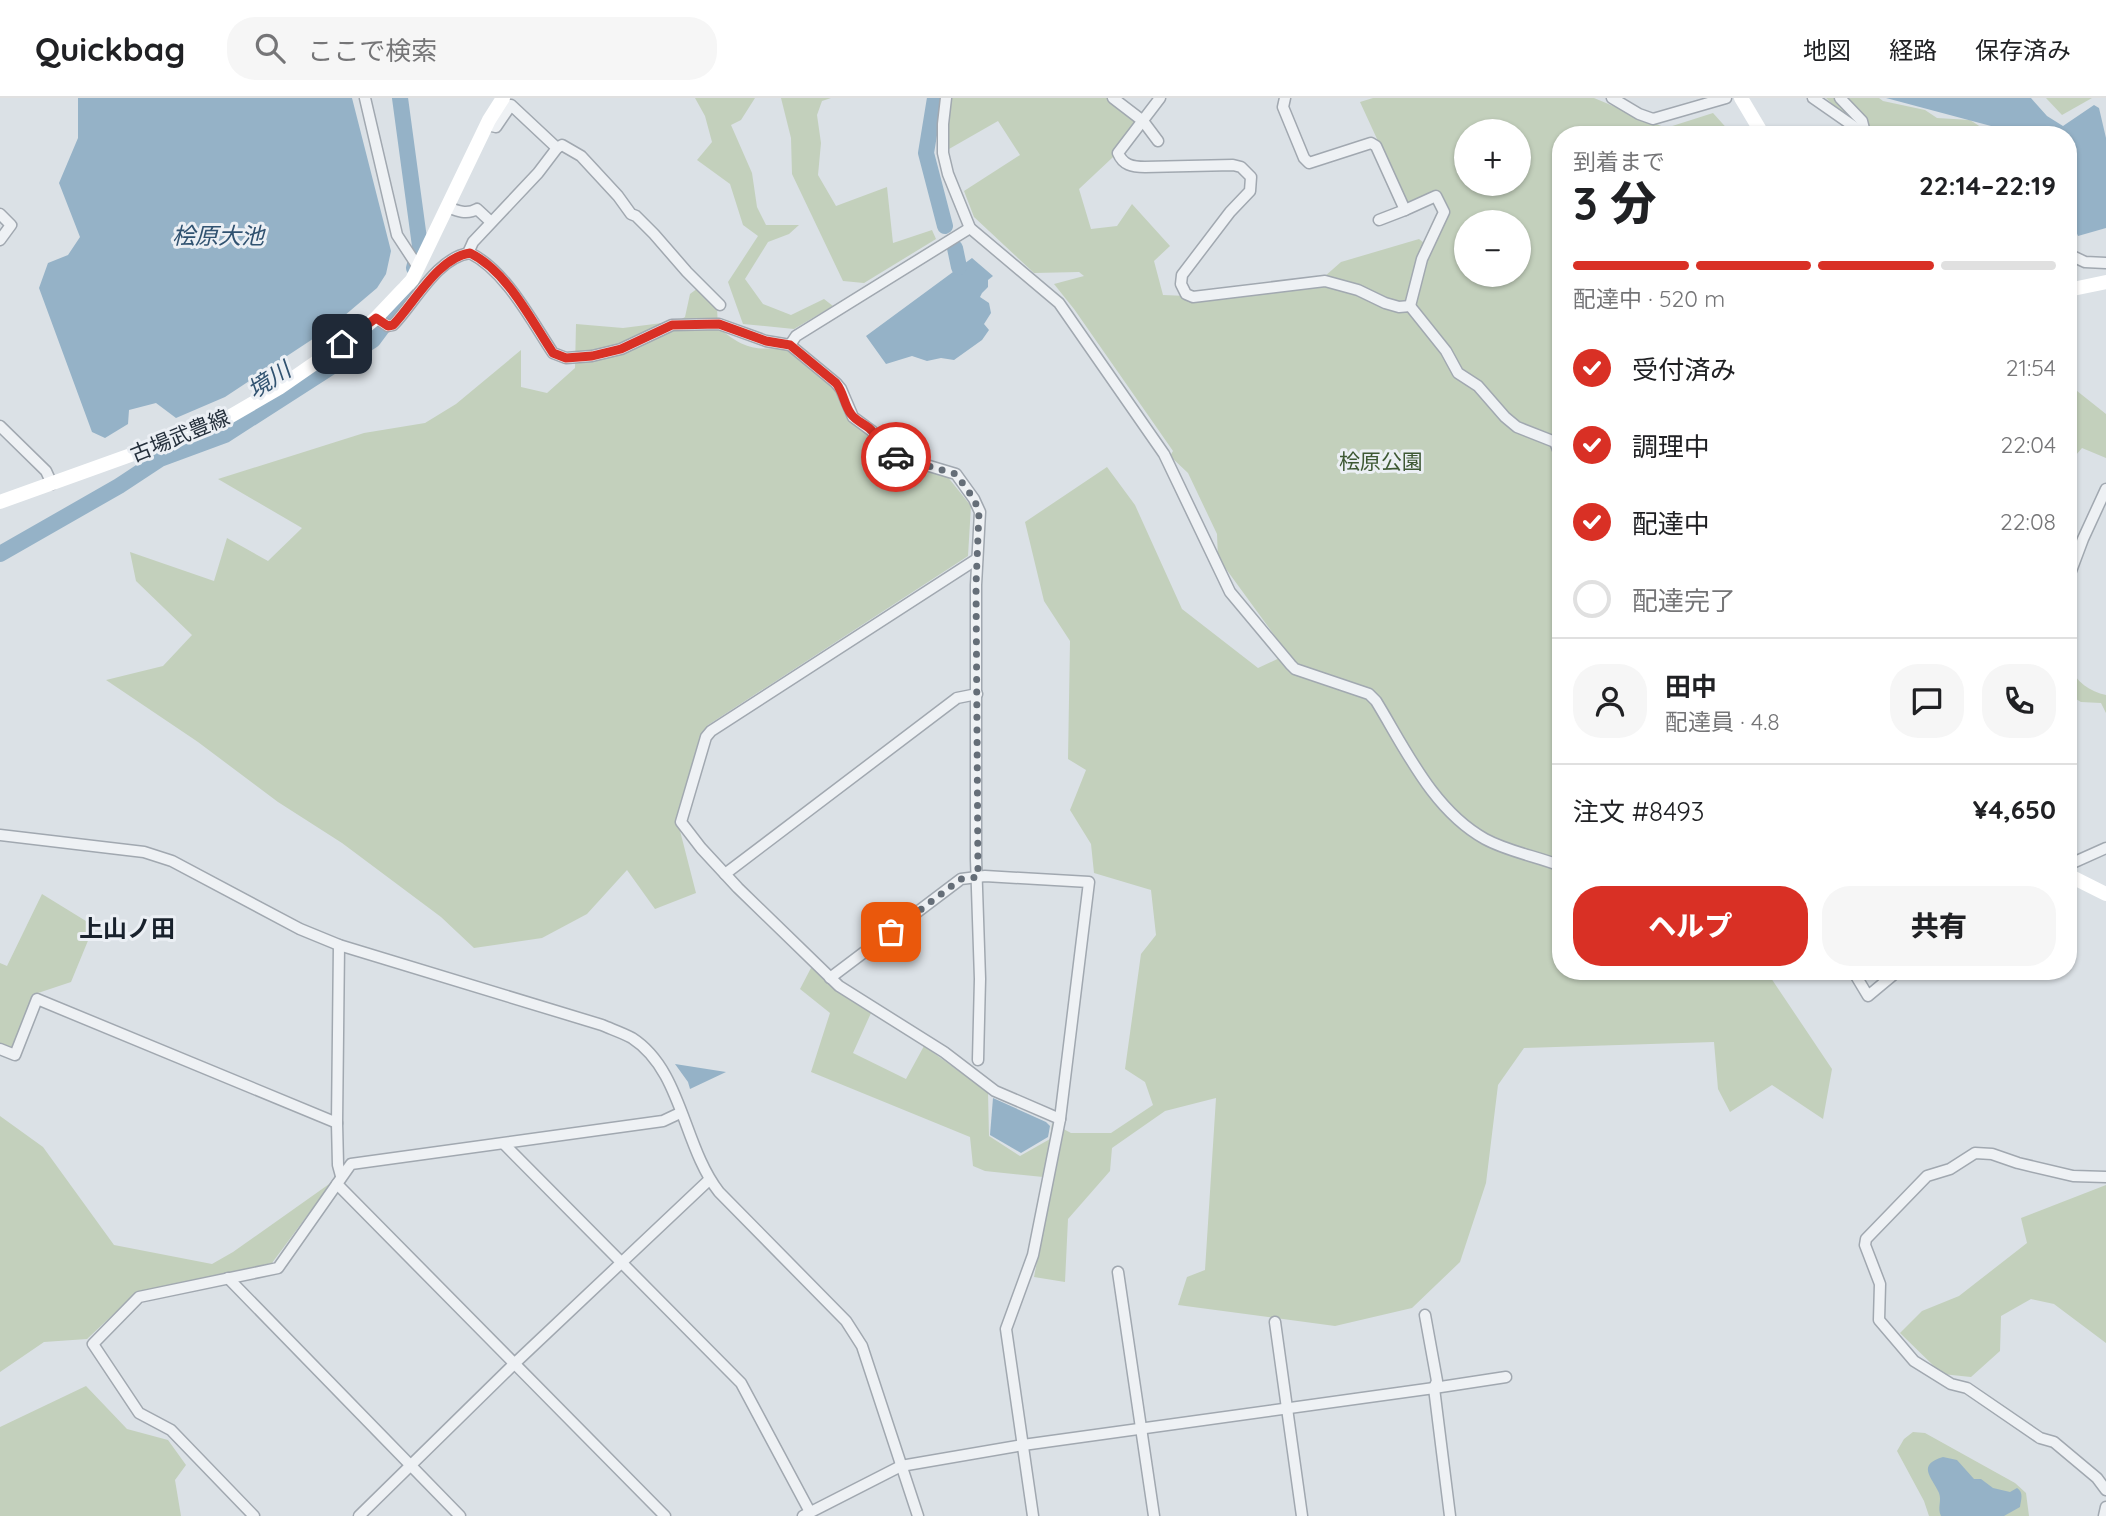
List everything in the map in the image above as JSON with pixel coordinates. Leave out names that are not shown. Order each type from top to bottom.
[{"type":"main road","name":"古場武豊線","points":[[0,502],[217,424],[279,388],[376,318],[412,280],[487,125],[503,98]]},
{"type":"main road","points":[[1741,98],[1758,126]]},
{"type":"main road","points":[[2077,288],[2106,282]]},
{"type":"main road","points":[[2077,879],[2106,894]]},
{"type":"street","points":[[366,98],[397,235],[418,267]]},
{"type":"street","points":[[946,98],[943,153],[948,174],[970,228],[1059,303],[1164,454],[1230,592],[1295,669],[1369,694],[1430,788],[1465,826],[1502,847],[1552,862]]},
{"type":"street","points":[[1113,98],[1143,121],[1158,141]]},
{"type":"street","points":[[1160,98],[1118,153],[1123,162],[1144,167],[1233,166],[1241,167],[1251,177],[1250,191],[1230,212],[1182,275],[1181,284],[1186,294],[1193,296],[1325,281],[1358,290],[1385,303],[1399,307],[1410,306]]},
{"type":"street","points":[[1285,98],[1283,107],[1304,158],[1309,163],[1374,144],[1405,209]]},
{"type":"street","points":[[1612,98],[1653,119],[1726,98]]},
{"type":"street","points":[[1813,98],[1854,126]]},
{"type":"street","points":[[1840,98],[1864,126]]},
{"type":"street","points":[[487,125],[496,127],[511,105],[557,148]]},
{"type":"street","points":[[376,318],[388,326],[393,325],[425,283],[455,259],[468,253],[473,242],[562,145],[581,156],[631,214],[654,234],[720,305]]},
{"type":"street","points":[[1379,220],[1436,196],[1444,212],[1422,259],[1410,306]]},
{"type":"street","points":[[448,207],[463,212],[477,209],[491,222]]},
{"type":"street","points":[[0,214],[11,225],[0,240]]},
{"type":"street","points":[[790,345],[796,336],[970,228]]},
{"type":"street","points":[[468,253],[480,258],[516,296],[553,353],[559,356],[592,356],[621,349],[661,328],[683,323],[719,324],[766,341],[790,345],[836,383],[853,417],[872,431],[887,453],[956,474],[974,499],[979,512],[978,1060]]},
{"type":"street","points":[[2077,258],[2085,262],[2106,263]]},
{"type":"street","points":[[1410,306],[1446,351],[1458,373],[1478,387],[1510,422],[1552,441]]},
{"type":"street","points":[[0,426],[46,471],[51,484]]},
{"type":"street","points":[[2077,555],[2106,489]]},
{"type":"street","points":[[977,559],[711,731],[706,737],[681,822],[725,874],[839,986],[944,1052],[995,1091],[1060,1119]]},
{"type":"street","points":[[725,874],[957,698],[977,694]]},
{"type":"street","points":[[0,835],[144,852],[172,862],[300,929],[339,945],[602,1025],[632,1038],[656,1060],[671,1084],[698,1159],[709,1180],[846,1321],[862,1348],[918,1516]]},
{"type":"street","points":[[2077,861],[2106,848]]},
{"type":"street","points":[[830,978],[961,879],[978,877],[1089,882],[1060,1119],[1033,1255],[1006,1329],[1033,1516]]},
{"type":"street","points":[[339,945],[339,1180],[514,1364],[665,1516]]},
{"type":"street","points":[[1858,980],[1868,996],[1887,980]]},
{"type":"street","points":[[0,1049],[15,1055],[37,999],[337,1123]]},
{"type":"street","points":[[254,1516],[171,1430],[139,1413],[93,1344],[139,1297],[278,1268],[351,1164],[663,1121],[680,1113]]},
{"type":"street","points":[[504,1144],[741,1384],[807,1514],[901,1466],[1023,1445],[1506,1377]]},
{"type":"street","points":[[2106,1177],[2073,1176],[1992,1154],[1975,1153],[1950,1169],[1927,1176],[1866,1238],[1865,1245],[1880,1284],[1880,1320],[1914,1361],[1951,1384],[1967,1388],[2040,1438],[2054,1442],[2097,1478],[2106,1490]]},
{"type":"street","points":[[359,1516],[514,1364],[709,1180]]},
{"type":"street","points":[[1118,1272],[1154,1516]]},
{"type":"street","points":[[228,1278],[460,1516]]},
{"type":"street","points":[[1425,1315],[1437,1381],[1434,1388],[1450,1516]]},
{"type":"street","points":[[1275,1322],[1302,1516]]},
{"type":"street","points":[[2104,1516],[2106,1507]]},
{"type":"green space","points":[[695,98],[755,98],[741,120],[731,125],[752,173],[757,207],[766,225],[799,225],[789,234],[768,242],[745,279],[763,304],[791,315],[824,299],[833,306],[794,329],[743,324],[728,282],[758,236],[743,225],[730,184],[697,160],[712,142],[705,116]]},
{"type":"green space","points":[[781,98],[831,98],[822,101],[817,115],[821,143],[818,175],[836,206],[887,187],[893,243],[932,230],[936,239],[864,283],[843,281],[792,174],[791,138]]},
{"type":"green space","name":"桧原公園","points":[[947,98],[1116,98],[1144,128],[1079,189],[1091,229],[1117,226],[1132,204],[1170,246],[1154,261],[1163,295],[1211,297],[1316,284],[1341,262],[1419,239],[1428,246],[1444,212],[1436,196],[1407,204],[1360,102],[1373,98],[1594,98],[1661,126],[1552,126],[1552,980],[1772,980],[1832,1069],[1823,1119],[1772,1085],[1730,1112],[1718,1089],[1714,1042],[1524,1048],[1498,1085],[1486,1183],[1460,1262],[1412,1308],[1335,1326],[1178,1305],[1187,1277],[1205,1270],[1216,1098],[1165,1111],[1112,1148],[1110,1171],[1068,1219],[1065,1282],[1034,1277],[1053,1178],[985,1171],[973,1166],[970,1137],[811,1072],[830,1013],[800,989],[812,966],[871,1013],[853,1053],[906,1079],[924,1046],[988,1092],[989,1136],[1020,1156],[1050,1139],[1052,1123],[1071,1133],[1111,1133],[1153,1105],[1145,1082],[1125,1069],[1141,954],[1156,935],[1151,890],[1094,873],[1091,844],[1070,810],[1086,770],[1068,759],[1070,641],[1044,601],[1025,522],[1107,467],[1135,505],[1182,609],[1258,668],[1288,654],[1218,558],[1217,534],[1188,473],[1170,456],[1173,451],[1054,284],[1084,276],[1079,272],[1034,273],[974,217],[964,191],[1020,155],[998,121],[949,149]]},
{"type":"green space","points":[[1826,98],[1879,98],[1925,110],[1937,118],[1970,120],[1979,126],[1856,126]]},
{"type":"green space","points":[[2046,98],[2092,98],[2062,115]]},
{"type":"green space","points":[[1713,113],[1725,126],[1672,126]]},
{"type":"green space","points":[[698,288],[717,307],[718,328],[727,335],[742,344],[757,348],[786,347],[833,385],[848,420],[868,435],[881,459],[947,476],[971,506],[968,556],[708,725],[698,743],[677,819],[696,893],[655,909],[627,870],[587,914],[542,938],[474,948],[441,917],[342,843],[278,802],[198,742],[106,680],[163,666],[192,635],[136,581],[130,552],[214,581],[227,538],[268,561],[302,528],[218,479],[364,433],[425,423],[456,404],[521,350],[521,387],[547,393],[575,368],[576,324],[623,328],[678,321],[685,317],[690,294]]},
{"type":"green space","points":[[2077,391],[2106,414],[2106,458],[2082,448],[2077,454]]},
{"type":"green space","points":[[2077,679],[2094,691],[2106,695],[2106,713],[2101,703],[2077,700]]},
{"type":"green space","points":[[42,894],[94,926],[71,982],[35,994],[11,1048],[0,1043],[0,963],[7,966]]},
{"type":"green space","points":[[0,1116],[43,1147],[114,1245],[212,1264],[332,1182],[272,1263],[134,1295],[87,1339],[44,1342],[0,1372]]},
{"type":"green space","points":[[2106,1185],[2106,1343],[2054,1304],[2031,1299],[2001,1316],[2000,1351],[1971,1377],[1942,1374],[1900,1333],[1922,1311],[1959,1296],[2027,1243],[2021,1218]]},
{"type":"green space","points":[[86,1386],[127,1429],[168,1440],[186,1465],[175,1480],[181,1516],[0,1516],[0,1427]]},
{"type":"green space","points":[[1913,1432],[1925,1433],[2015,1483],[2026,1493],[2029,1516],[1929,1516],[1924,1501],[1897,1451],[1904,1439]]},
{"type":"water","name":"桧原大池","points":[[78,98],[352,98],[391,251],[386,274],[377,288],[331,327],[225,397],[176,418],[156,403],[129,410],[128,424],[105,438],[92,432],[39,288],[48,263],[68,255],[80,237],[59,183],[78,138]]},
{"type":"water","points":[[1886,98],[2031,98],[2047,116],[2063,126],[1991,126]]},
{"type":"water","points":[[2094,105],[2099,108],[2106,138],[2106,228],[2078,236],[2077,126],[2063,126]]},
{"type":"water","points":[[972,258],[993,276],[988,280],[988,287],[980,297],[989,303],[991,313],[984,324],[989,330],[982,340],[954,360],[941,358],[927,361],[912,356],[886,364],[866,336]]},
{"type":"water","points":[[675,1064],[726,1072],[690,1089]]},
{"type":"water","points":[[993,1098],[1046,1122],[1050,1126],[1048,1137],[1021,1153],[990,1135]]},
{"type":"water","points":[[1943,1457],[1957,1460],[1974,1479],[1981,1479],[1993,1488],[2010,1492],[2017,1488],[2021,1494],[2020,1507],[2004,1516],[1941,1516],[1939,1493],[1928,1468],[1935,1460]]},
{"type":"waterway","name":"境川","points":[[400,98],[420,246],[414,268]]},
{"type":"waterway","points":[[935,98],[926,153],[945,226]]},
{"type":"waterway","points":[[955,248],[959,267]]},
{"type":"waterway","name":"境川","points":[[0,554],[119,486],[160,459],[225,435],[373,340],[393,313],[405,289]]},
{"type":"way so far","points":[[891,932],[961,879],[978,877],[976,585],[979,512],[974,499],[956,474],[896,457]]},
{"type":"district","name":"上山ノ田","points":[[127,929]]},
{"type":"route","points":[[342,344],[376,318],[388,326],[393,325],[425,283],[455,259],[470,253],[480,258],[516,296],[553,353],[559,356],[592,356],[621,349],[661,328],[683,323],[719,324],[766,341],[790,345],[836,383],[853,417],[872,431],[887,453],[896,457]]}]
